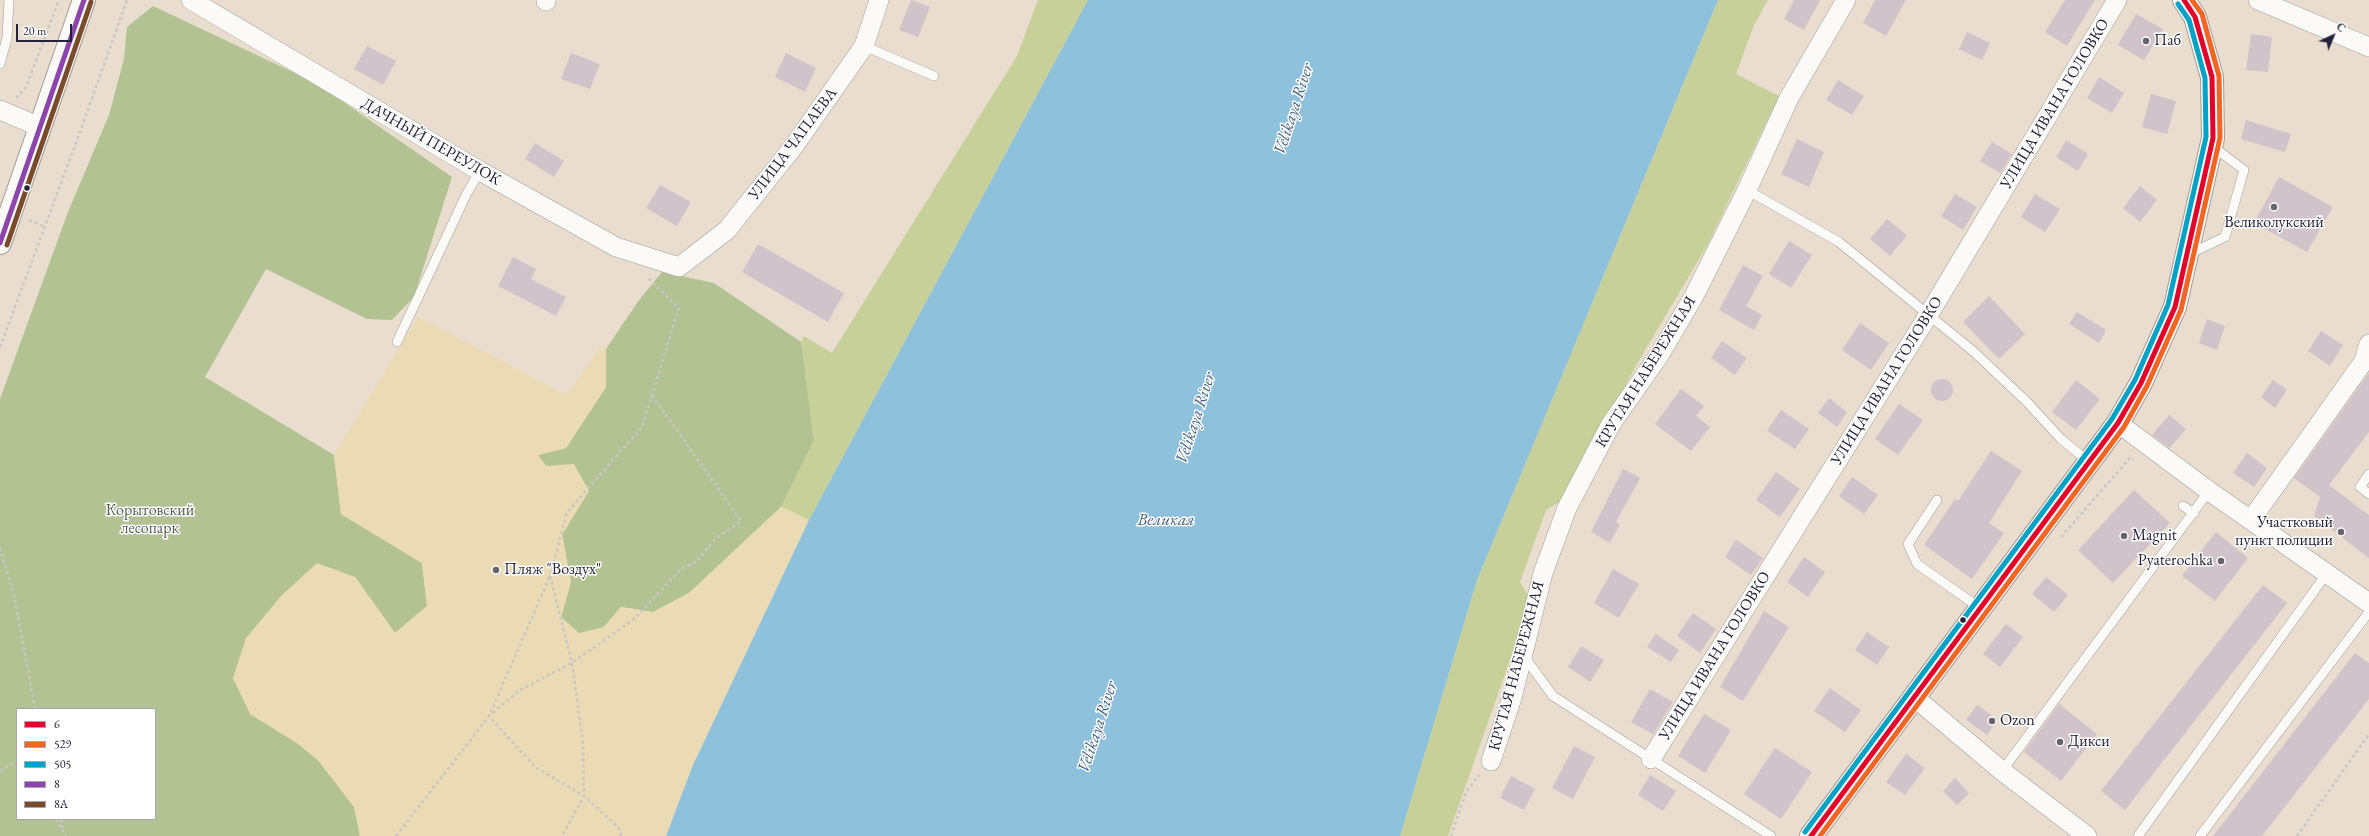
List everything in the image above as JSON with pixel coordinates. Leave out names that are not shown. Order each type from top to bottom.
[{"type":"main road","points":[[0,243],[84,0]]},
{"type":"main road","points":[[1811,836],[2118,423],[2141,382],[2175,307],[2211,145],[2212,77],[2195,17],[2184,0]]},
{"type":"street","name":"ДАЧНЫЙ ПЕРЕУЛОК","points":[[191,0],[480,171],[616,247],[679,267]]},
{"type":"street","name":"УЛИЦА ЧАПАЕВА","points":[[679,267],[727,230],[794,146],[864,46],[879,0]]},
{"type":"street","name":"КРУТАЯ НАБЕРЕЖНАЯ","points":[[1491,761],[1512,698],[1543,573],[1566,508],[1611,424],[1660,354],[1694,296],[1747,190],[1789,98],[1846,0]]},
{"type":"street","name":"УЛИЦА ИВАНА ГОЛОВКО","points":[[1650,758],[1929,314],[2117,0]]},
{"type":"street","points":[[2258,0],[2369,47]]},
{"type":"street","points":[[2,111],[40,127]]},
{"type":"street","points":[[2251,520],[2359,368],[2369,344]]},
{"type":"street","points":[[2118,423],[2209,491],[2369,603]]},
{"type":"street","points":[[1914,697],[2002,771],[2087,836]]},
{"type":"lane","points":[[0,64],[7,38],[9,0]]},
{"type":"lane","points":[[864,46],[934,76]]},
{"type":"lane","points":[[2186,256],[2225,237],[2244,170],[2211,145]]},
{"type":"lane","points":[[397,342],[467,193],[480,171]]},
{"type":"lane","points":[[1747,190],[1839,242],[1973,351],[2027,402],[2061,439],[2089,462]]},
{"type":"lane","points":[[2369,474],[2360,487],[2369,494]]},
{"type":"lane","points":[[2002,771],[2209,491]]},
{"type":"lane","points":[[1937,500],[1908,544],[1917,564],[1980,608]]},
{"type":"lane","points":[[2183,506],[2194,513]]},
{"type":"lane","points":[[2138,836],[2327,574]]},
{"type":"lane","points":[[2200,836],[2369,612]]},
{"type":"lane","points":[[1522,654],[1553,696],[1771,836]]},
{"type":"path","points":[[2,111],[26,87],[59,0]]},
{"type":"path","points":[[0,347],[76,143],[127,0]]},
{"type":"path","points":[[489,716],[550,576],[566,512],[642,427],[679,308],[644,275]]},
{"type":"path","points":[[396,836],[489,716],[520,690],[572,663],[634,619],[681,569],[697,561],[714,540],[741,521],[652,394]]},
{"type":"path","points":[[0,548],[14,596],[35,708]]},
{"type":"path","points":[[550,576],[572,663],[583,742],[584,796],[562,836]]},
{"type":"path","points":[[489,716],[534,767],[584,796],[618,827],[621,836]]},
{"type":"path","points":[[2297,836],[2369,734]]},
{"type":"path","points":[[1451,836],[1466,792],[1491,761]]},
{"type":"path","points":[[0,771],[11,764],[16,766]]},
{"type":"path","points":[[57,820],[67,836]]},
{"type":"path","points":[[61,820],[64,832]]},
{"type":"green space","points":[[1038,0],[1088,0],[809,520],[781,507],[814,440],[801,342],[804,336],[832,353],[1017,56]]},
{"type":"green space","points":[[1718,0],[1768,0],[1754,25],[1736,74],[1779,96],[1708,244],[1637,364],[1565,499],[1546,510],[1520,582],[1531,600],[1448,836],[1400,836],[1477,580]]},
{"type":"green space","name":"Корытовский лесопарк","points":[[153,6],[316,83],[452,177],[414,297],[392,320],[367,319],[266,269],[205,377],[334,455],[341,514],[422,563],[427,606],[395,633],[355,577],[250,714],[297,743],[318,760],[354,807],[360,836],[0,836],[0,399],[68,212],[109,115],[124,59],[127,27]]},
{"type":"green space","points":[[662,272],[714,283],[801,342],[814,440],[781,507],[689,593],[653,612],[621,607],[604,627],[579,634],[561,617],[571,582],[562,534],[589,490],[546,466],[538,455],[566,448],[606,387],[606,349],[639,300]]},
{"type":"sand","name":"Пляж \"Воздух\"","points":[[418,317],[566,395],[601,346],[606,349],[606,387],[566,448],[538,455],[546,466],[574,464],[589,491],[562,535],[571,582],[561,617],[579,633],[604,627],[621,607],[653,612],[689,593],[781,507],[809,520],[693,765],[666,836],[360,836],[354,807],[318,760],[297,743],[250,714],[233,678],[246,638],[282,595],[317,563],[355,577],[395,633],[427,606],[422,563],[341,514],[334,455]]},
{"type":"water","name":"Великая","points":[[1088,0],[1718,0],[1477,580],[1400,836],[666,836],[693,765],[809,520]]},
{"type":"building","points":[[911,0],[930,7],[918,37],[899,30]]},
{"type":"building","points":[[1794,0],[1820,0],[1804,30],[1784,19]]},
{"type":"building","points":[[1875,0],[1906,0],[1886,36],[1863,23]]},
{"type":"building","points":[[2065,0],[2095,0],[2067,46],[2045,32]]},
{"type":"building","name":"Паб","points":[[2136,14],[2163,29],[2144,60],[2118,45]]},
{"type":"building","points":[[1967,32],[1990,43],[1982,60],[1959,49]]},
{"type":"building","points":[[2251,34],[2272,37],[2268,72],[2246,70]]},
{"type":"building","points":[[367,46],[396,61],[383,85],[354,69]]},
{"type":"building","points":[[571,53],[600,64],[590,89],[561,79]]},
{"type":"building","points":[[786,53],[816,68],[805,92],[775,77]]},
{"type":"building","points":[[2099,77],[2124,93],[2112,113],[2087,98]]},
{"type":"building","points":[[1838,80],[1864,96],[1852,115],[1826,100]]},
{"type":"building","points":[[2151,94],[2176,101],[2167,134],[2142,127]]},
{"type":"building","points":[[2246,120],[2291,134],[2285,152],[2241,139]]},
{"type":"building","points":[[1797,139],[1824,152],[1809,187],[1781,174]]},
{"type":"building","points":[[2066,140],[2088,154],[2078,171],[2056,157]]},
{"type":"building","points":[[1992,142],[2012,154],[2000,173],[1980,161]]},
{"type":"building","points":[[535,143],[564,161],[554,177],[525,159]]},
{"type":"building","points":[[2279,177],[2333,207],[2307,252],[2254,223]]},
{"type":"building","points":[[660,185],[691,202],[677,226],[646,208]]},
{"type":"building","points":[[2140,186],[2157,200],[2140,222],[2123,208]]},
{"type":"building","points":[[1955,194],[1977,207],[1963,230],[1941,216]]},
{"type":"building","points":[[2035,194],[2060,209],[2045,232],[2021,217]]},
{"type":"building","points":[[1887,219],[1907,235],[1890,256],[1870,239]]},
{"type":"building","points":[[1789,241],[1812,255],[1791,288],[1769,274]]},
{"type":"building","points":[[758,244],[844,293],[828,322],[742,272]]},
{"type":"building","points":[[513,257],[536,269],[531,279],[566,297],[556,316],[498,286]]},
{"type":"building","points":[[1743,265],[1763,276],[1746,306],[1762,315],[1754,330],[1719,310]]},
{"type":"building","points":[[1989,296],[2025,334],[1999,359],[1963,322]]},
{"type":"building","points":[[2077,312],[2106,330],[2099,343],[2069,324]]},
{"type":"building","points":[[2207,319],[2225,326],[2217,350],[2199,343]]},
{"type":"building","points":[[1860,323],[1889,343],[1871,370],[1842,350]]},
{"type":"building","points":[[2321,331],[2343,345],[2330,366],[2308,351]]},
{"type":"building","points":[[1722,341],[1747,358],[1735,375],[1711,358]]},
{"type":"building","points":[[2369,373],[2369,432],[2329,485],[2369,515],[2369,558],[2314,516],[2320,497],[2294,478]]},
{"type":"building","points":[[1938,379],[1946,379],[1953,386],[1953,394],[1946,401],[1938,401],[1931,394],[1931,386]]},
{"type":"building","points":[[2076,380],[2100,399],[2076,430],[2052,412]]},
{"type":"building","points":[[2273,380],[2287,390],[2275,408],[2261,397]]},
{"type":"building","points":[[1681,389],[1704,406],[1696,416],[1710,427],[1691,451],[1655,424]]},
{"type":"building","points":[[1829,398],[1847,412],[1837,427],[1818,413]]},
{"type":"building","points":[[1899,404],[1923,420],[1898,455],[1875,439]]},
{"type":"building","points":[[1781,410],[1809,429],[1795,449],[1767,431]]},
{"type":"building","points":[[2169,415],[2186,429],[2170,448],[2152,435]]},
{"type":"building","points":[[1991,451],[2022,471],[1989,523],[2004,533],[1972,579],[1924,545],[1955,499],[1958,501]]},
{"type":"building","points":[[2247,453],[2267,468],[2254,487],[2233,473]]},
{"type":"building","points":[[1623,469],[1640,478],[1616,522],[1620,524],[1610,543],[1591,532]]},
{"type":"building","points":[[1776,472],[1800,489],[1780,517],[1756,500]]},
{"type":"building","points":[[1852,477],[1878,495],[1864,514],[1839,496]]},
{"type":"building","name":"Magnit","points":[[2134,490],[2170,523],[2113,583],[2078,550]]},
{"type":"building","points":[[2216,532],[2248,558],[2215,601],[2182,576]]},
{"type":"building","points":[[1736,540],[1763,558],[1751,575],[1725,557]]},
{"type":"building","points":[[1804,557],[1825,572],[1808,597],[1787,582]]},
{"type":"building","points":[[1613,569],[1639,584],[1619,618],[1594,603]]},
{"type":"building","points":[[2046,577],[2068,595],[2054,612],[2032,594]]},
{"type":"building","points":[[2263,585],[2287,603],[2125,810],[2101,791]]},
{"type":"building","points":[[1764,611],[1789,627],[1743,701],[1720,687]]},
{"type":"building","points":[[1693,613],[1716,629],[1700,653],[1677,636]]},
{"type":"building","points":[[2006,624],[2023,637],[2000,667],[1983,654]]},
{"type":"building","points":[[1867,632],[1889,647],[1877,665],[1855,650]]},
{"type":"building","points":[[1656,634],[1679,650],[1671,662],[1647,647]]},
{"type":"building","points":[[1581,646],[1604,660],[1590,682],[1568,667]]},
{"type":"building","points":[[2355,653],[2369,663],[2369,699],[2262,836],[2213,836]]},
{"type":"building","points":[[1830,688],[1861,710],[1845,732],[1814,711]]},
{"type":"building","points":[[1650,689],[1673,702],[1653,734],[1631,722]]},
{"type":"building","name":"Дикси","points":[[2059,704],[2097,734],[2061,781],[2024,752]]},
{"type":"building","points":[[1977,705],[1998,720],[1987,735],[1966,720]]},
{"type":"building","points":[[1704,714],[1731,730],[1705,773],[1678,756]]},
{"type":"building","points":[[1574,746],[1595,757],[1573,799],[1552,788]]},
{"type":"building","points":[[1775,748],[1812,772],[1781,819],[1744,794]]},
{"type":"building","points":[[1906,754],[1925,768],[1905,795],[1886,782]]},
{"type":"building","points":[[1650,775],[1676,791],[1663,811],[1638,795]]},
{"type":"building","points":[[1511,776],[1535,789],[1524,810],[1500,798]]},
{"type":"building","points":[[1955,778],[1969,793],[1957,805],[1943,791]]},
{"type":"transit line","name":"8","points":[[0,243],[84,0]]},
{"type":"transit line","name":"6","points":[[1811,836],[2118,423],[2141,383],[2175,307],[2213,138],[2212,77],[2195,17],[2184,0]]},
{"type":"transit line","name":"529","points":[[1820,836],[2124,427],[2147,386],[2181,310],[2220,138],[2219,76],[2202,14],[2192,0]]},
{"type":"transit line","name":"8А","points":[[7,245],[91,2]]},
{"type":"transit line","name":"505","points":[[1805,832],[2112,419],[2135,380],[2168,305],[2206,137],[2205,78],[2189,20],[2178,4]]},
{"type":"place","name":"Паб","points":[[2146,41]]},
{"type":"place","name":"Великолукский","points":[[2274,207]]},
{"type":"place","name":"Участковый пункт полиции","points":[[2341,532]]},
{"type":"place","name":"Magnit","points":[[2124,536]]},
{"type":"place","name":"Pyaterochka","points":[[2221,561]]},
{"type":"place","name":"Пляж \"Воздух\"","points":[[496,570]]},
{"type":"place","name":"Ozon","points":[[1992,721]]},
{"type":"place","name":"Дикси","points":[[2060,742]]},
{"type":"water label","name":"Velikaya River","points":[[1294,109]]},
{"type":"water label","name":"Velikaya River","points":[[1196,418]]},
{"type":"water label","name":"Velikaya River","points":[[1098,727]]}]
